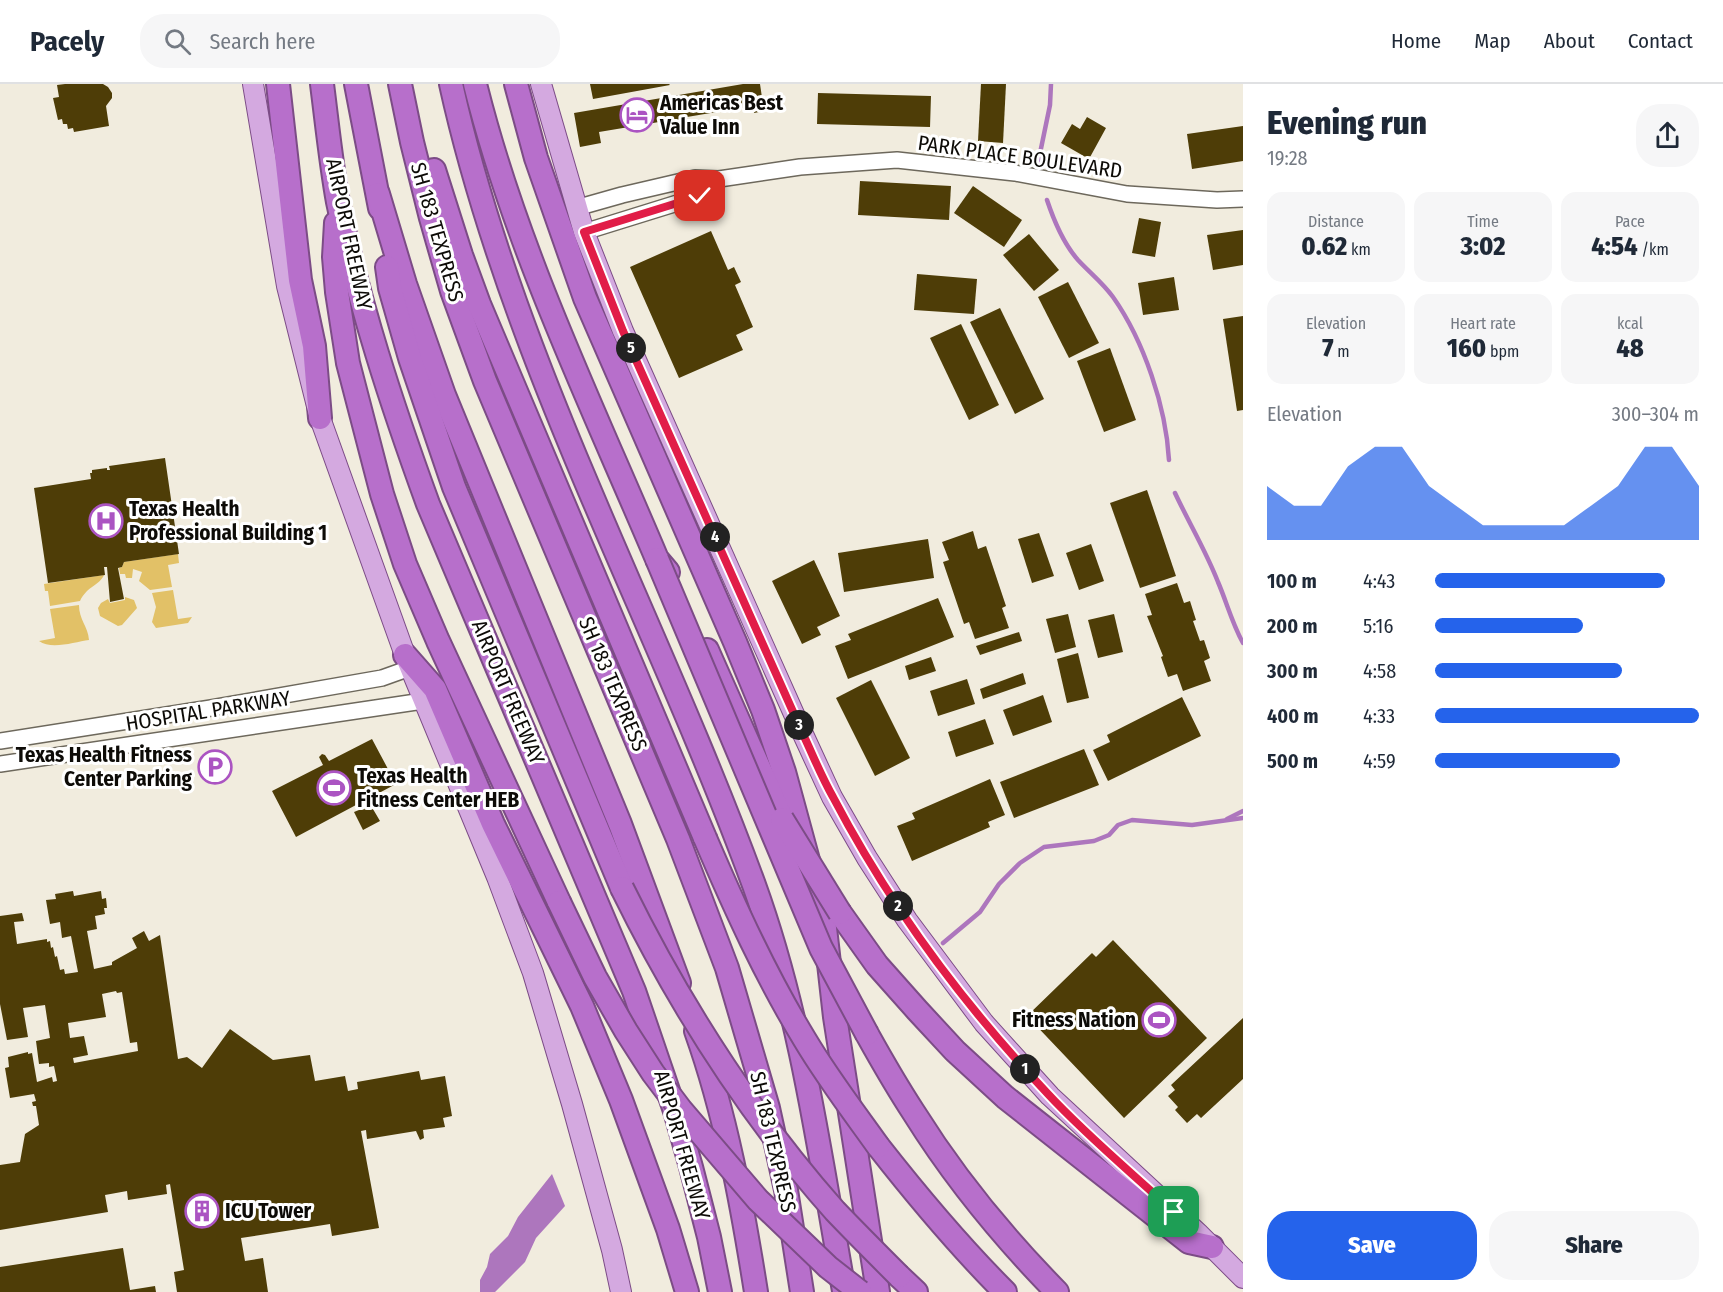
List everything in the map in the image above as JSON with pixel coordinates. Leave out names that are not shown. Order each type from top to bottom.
[{"type":"highway","points":[[278,84],[300,280],[314,346],[320,418]]},
{"type":"highway","name":"AIRPORT FREEWAY","points":[[322,84],[338,201],[358,289],[377,356],[428,504],[604,920],[652,1042],[691,1167],[720,1292]]},
{"type":"highway","points":[[356,84],[378,194],[390,288],[410,358],[450,476],[564,754],[622,888],[674,989],[738,1088],[808,1179],[836,1211],[916,1292]]},
{"type":"highway","name":"SH 183 TEXPRESS","points":[[400,84],[431,218],[452,291],[485,381],[678,839],[727,968],[768,1108],[786,1190],[802,1292]]},
{"type":"highway","points":[[406,84],[479,304],[738,916],[806,1041],[878,1146],[924,1205],[971,1259],[1005,1292]]},
{"type":"highway","points":[[450,84],[483,209],[531,346],[704,756],[755,888],[777,957],[798,1043],[844,1292]]},
{"type":"highway","points":[[475,84],[499,170],[523,239],[817,939],[867,1034],[915,1115],[958,1176],[1003,1233],[1057,1292]]},
{"type":"highway","points":[[516,84],[536,158],[585,298],[735,642],[763,710],[784,772],[824,919],[835,1017],[878,1292]]},
{"type":"highway","name":"SH 183 TEXPRESS","points":[[378,194],[405,284],[444,394],[620,824],[704,1051],[721,1114],[756,1292]]},
{"type":"highway","points":[[338,201],[334,257],[336,292],[348,363],[382,494],[405,564],[438,641],[559,902],[595,977],[626,1031],[653,1073],[681,1110],[758,1200],[828,1267],[860,1292]]},
{"type":"highway","points":[[657,559],[678,585],[782,819],[840,913],[877,965],[955,1051],[1005,1097],[1190,1242],[1212,1247]]},
{"type":"highway","points":[[408,662],[435,689],[493,824],[582,1006],[621,1100],[668,1228],[687,1292]]},
{"type":"main road","points":[[253,84],[287,286],[320,418],[408,662],[497,877],[533,973],[572,1104],[612,1250],[621,1292]]},
{"type":"main road","points":[[541,84],[576,208],[623,331],[832,797],[867,858],[907,920],[984,1023],[1050,1096],[1243,1278]]},
{"type":"street","name":"PARK PLACE BOULEVARD","points":[[576,208],[695,178],[719,179],[800,167],[897,160],[1014,173],[1127,194],[1217,200],[1243,199]]},
{"type":"street","name":"PARK PLACE BOULEVARD","points":[[584,232],[700,196],[719,179]]},
{"type":"street","name":"HOSPITAL PARKWAY","points":[[0,741],[382,678],[408,662]]},
{"type":"street","name":"HOSPITAL PARKWAY","points":[[0,764],[423,701]]},
{"type":"shaded area","points":[[178,554],[179,563],[168,565],[172,587],[150,590],[139,581],[142,572],[133,569],[132,578],[126,578],[125,574],[120,574],[119,568],[124,562]]},
{"type":"shaded area","points":[[104,575],[80,601],[50,606],[48,591],[45,591],[44,584]]},
{"type":"shaded area","points":[[173,590],[178,619],[192,617],[188,623],[156,628],[152,622],[156,607],[152,593]]},
{"type":"shaded area","points":[[125,597],[134,600],[137,608],[122,625],[118,626],[100,616],[98,608],[101,603],[108,599],[110,603],[125,600]]},
{"type":"shaded area","points":[[79,605],[89,640],[56,645],[39,641],[55,638],[50,609]]},
{"type":"shaded area","points":[[552,1174],[565,1206],[536,1238],[525,1262],[495,1292],[480,1292],[480,1280],[487,1267],[490,1254],[508,1236],[518,1217]]},
{"type":"building","points":[[103,84],[108,87],[112,93],[112,98],[106,106],[109,126],[74,132],[73,128],[68,129],[67,124],[63,124],[62,119],[58,120],[53,98],[59,97],[57,85]]},
{"type":"building","points":[[590,84],[669,84],[670,85],[593,99]]},
{"type":"building","name":"Americas Best Value Inn","points":[[743,84],[760,84],[764,111],[754,113],[752,106],[687,117],[689,125],[679,127],[677,119],[599,132],[601,143],[580,147],[574,113]]},
{"type":"building","points":[[981,84],[1006,84],[1003,143],[978,141]]},
{"type":"building","points":[[818,93],[931,96],[930,127],[817,124]]},
{"type":"building","points":[[1087,117],[1106,128],[1089,159],[1061,143],[1072,124],[1080,129]]},
{"type":"building","points":[[1243,126],[1243,161],[1192,169],[1187,134]]},
{"type":"building","points":[[860,181],[951,186],[949,220],[858,215]]},
{"type":"building","points":[[973,186],[1022,220],[1004,247],[954,213]]},
{"type":"building","points":[[1139,218],[1161,222],[1155,257],[1132,253]]},
{"type":"building","points":[[1243,230],[1243,265],[1213,270],[1207,235]]},
{"type":"building","points":[[711,231],[728,270],[734,267],[741,282],[735,285],[753,327],[736,335],[743,350],[679,378],[630,267]]},
{"type":"building","points":[[1029,234],[1059,270],[1034,291],[1003,255]]},
{"type":"building","points":[[917,274],[977,279],[974,314],[914,310]]},
{"type":"building","points":[[1174,277],[1179,310],[1143,315],[1138,283]]},
{"type":"building","points":[[1068,282],[1099,343],[1069,358],[1038,297]]},
{"type":"building","points":[[1000,308],[1044,399],[1015,414],[970,322]]},
{"type":"building","points":[[1243,316],[1243,410],[1237,411],[1223,319]]},
{"type":"building","points":[[961,324],[999,405],[969,420],[930,338]]},
{"type":"building","points":[[1110,348],[1136,420],[1104,432],[1077,361]]},
{"type":"building","name":"Texas Health Professional Building 1","points":[[165,458],[179,554],[124,562],[122,567],[118,568],[124,599],[110,602],[107,567],[104,567],[105,575],[48,583],[34,488],[91,479],[92,470],[107,468],[110,470],[109,466]]},
{"type":"building","points":[[1147,490],[1176,576],[1140,588],[1110,503]]},
{"type":"building","points":[[973,531],[978,549],[986,546],[1006,606],[1002,608],[1009,628],[975,639],[969,622],[964,624],[943,562],[949,560],[942,542]]},
{"type":"building","points":[[1039,533],[1054,576],[1032,583],[1018,539]]},
{"type":"building","points":[[928,539],[934,578],[844,592],[838,553]]},
{"type":"building","points":[[1091,544],[1104,581],[1079,590],[1066,553]]},
{"type":"building","points":[[814,560],[840,616],[817,627],[821,635],[802,644],[772,581]]},
{"type":"building","points":[[1177,583],[1184,603],[1190,601],[1196,620],[1193,621],[1200,641],[1204,640],[1210,658],[1204,661],[1211,681],[1183,691],[1177,674],[1168,677],[1161,657],[1163,656],[1147,616],[1152,615],[1145,594]]},
{"type":"building","points":[[938,598],[954,637],[848,679],[835,646],[851,640],[848,634]]},
{"type":"building","points":[[1068,614],[1076,647],[1055,653],[1046,619]]},
{"type":"building","points":[[1114,614],[1123,652],[1098,658],[1088,620]]},
{"type":"building","points":[[1019,632],[1022,641],[980,655],[976,646]]},
{"type":"building","points":[[1078,653],[1089,698],[1067,703],[1057,659]]},
{"type":"building","points":[[931,657],[936,671],[909,680],[905,666]]},
{"type":"building","points":[[1023,673],[1026,684],[983,699],[980,689]]},
{"type":"building","points":[[967,679],[975,704],[938,716],[930,691]]},
{"type":"building","points":[[871,680],[910,758],[875,776],[836,698]]},
{"type":"building","points":[[1043,695],[1052,722],[1013,736],[1003,710]]},
{"type":"building","points":[[1182,697],[1201,736],[1108,781],[1093,750],[1110,742],[1107,735]]},
{"type":"building","points":[[985,719],[994,744],[956,757],[948,732]]},
{"type":"building","name":"Texas Health Fitness Center HEB","points":[[372,739],[396,784],[362,802],[364,807],[370,804],[380,821],[363,830],[354,812],[359,810],[356,805],[296,837],[272,791],[323,765],[319,757],[322,754],[329,761]]},
{"type":"building","points":[[1084,749],[1099,785],[1014,818],[1000,782]]},
{"type":"building","points":[[990,779],[1005,815],[988,822],[990,827],[912,861],[897,826],[915,819],[912,813]]},
{"type":"building","points":[[73,891],[74,896],[101,891],[102,899],[106,898],[105,914],[95,916],[97,929],[87,931],[94,969],[112,965],[112,962],[137,948],[132,938],[144,931],[149,941],[160,935],[178,1059],[187,1057],[202,1068],[230,1029],[273,1060],[310,1055],[315,1081],[345,1076],[348,1091],[358,1089],[357,1082],[419,1071],[421,1080],[445,1076],[452,1116],[443,1118],[445,1127],[423,1130],[424,1138],[420,1140],[416,1131],[367,1139],[366,1130],[361,1131],[379,1228],[332,1236],[330,1224],[241,1238],[245,1261],[263,1258],[268,1292],[177,1292],[174,1272],[184,1270],[170,1184],[166,1185],[167,1194],[128,1200],[127,1191],[105,1195],[108,1212],[0,1230],[0,1165],[20,1162],[25,1134],[39,1125],[36,1106],[33,1106],[32,1102],[36,1101],[34,1094],[10,1098],[5,1068],[9,1067],[8,1057],[32,1053],[37,1082],[52,1077],[53,1082],[57,1081],[54,1066],[49,1067],[49,1063],[39,1064],[36,1041],[50,1038],[45,1005],[23,1008],[28,1037],[7,1040],[0,1004],[0,916],[22,913],[24,921],[14,922],[17,944],[47,939],[47,942],[50,941],[51,948],[53,947],[55,957],[57,956],[60,970],[64,969],[65,974],[78,972],[71,936],[62,938],[60,922],[50,924],[46,900],[56,899],[55,894]],"holes":[[[116,991],[117,993],[122,992],[130,1043],[137,1042],[138,1051],[74,1063],[73,1058],[88,1055],[84,1036],[70,1038],[68,1023],[106,1017],[102,994]]]},
{"type":"building","points":[[1113,940],[1207,1038],[1124,1118],[1027,1016],[1092,953],[1096,957]]},
{"type":"building","points":[[1243,1018],[1243,1079],[1201,1118],[1197,1114],[1187,1123],[1175,1110],[1178,1107],[1168,1096],[1175,1090],[1171,1085]]},
{"type":"building","points":[[123,1248],[130,1290],[155,1286],[156,1292],[0,1292],[0,1267]]},
{"type":"waterway","points":[[1038,163],[1050,105],[1051,84]]},
{"type":"waterway","points":[[1047,200],[1063,239],[1078,260],[1113,297],[1144,354],[1163,418],[1169,460]]},
{"type":"waterway","points":[[1175,493],[1208,559],[1243,643]]},
{"type":"waterway","points":[[1227,819],[1243,811]]},
{"type":"waterway","points":[[943,943],[980,912],[999,884],[1020,863],[1044,847],[1094,841],[1109,835],[1118,825],[1132,820],[1192,825],[1243,818]]},
{"type":"place","name":"Americas Best Value Inn","points":[[637,115]]},
{"type":"place","name":"Texas Health Professional Building 1","points":[[106,521]]},
{"type":"place","name":"Texas Health Fitness Center Parking","points":[[215,767]]},
{"type":"place","name":"Texas Health Fitness Center HEB","points":[[334,788]]},
{"type":"place","name":"Fitness Nation","points":[[1159,1020]]},
{"type":"place","name":"ICU Tower","points":[[202,1211]]},
{"type":"route","points":[[700,196],[584,232],[623,331],[832,797],[867,858],[907,920],[951,982],[984,1023],[1050,1096],[1174,1212]]}]
